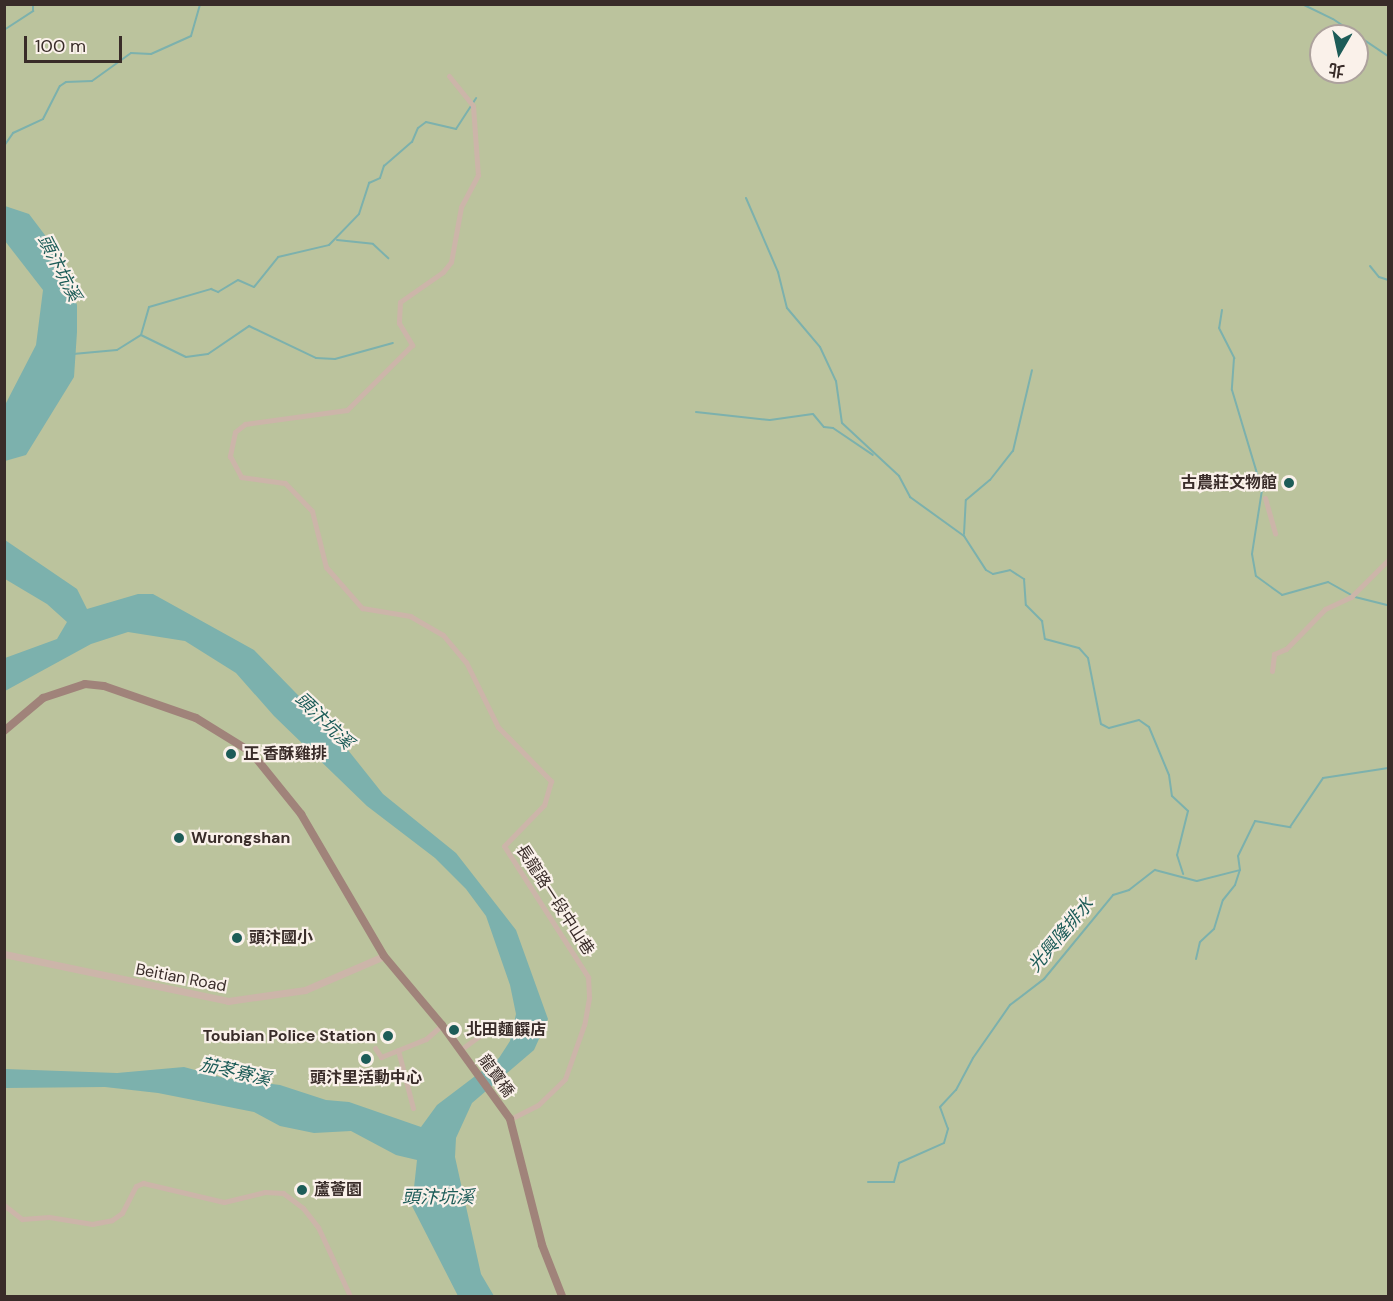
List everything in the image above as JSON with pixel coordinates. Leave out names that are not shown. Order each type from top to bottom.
[{"type":"main road","name":"龍寶橋","points":[[4,731],[43,698],[85,684],[104,686],[218,728],[250,752],[274,777],[333,865],[384,956],[442,1025],[510,1119]]},
{"type":"main road","points":[[510,1119],[542,1245],[562,1296]]},
{"type":"street","name":"長龍路一段中山巷","points":[[449,76],[473,106],[478,175],[461,207],[451,262],[442,272],[414,288],[400,302],[399,323],[412,345],[347,410],[245,424],[235,432],[230,456],[241,477],[285,483],[312,512],[326,567],[362,608],[410,616],[443,635],[466,662],[498,727],[551,782],[544,805],[504,846],[588,977],[589,998],[583,1030],[565,1079],[537,1105],[510,1119]]},
{"type":"street","points":[[1265,498],[1275,534]]},
{"type":"street","points":[[1272,671],[1274,654],[1286,649],[1324,609],[1351,597],[1389,560]]},
{"type":"street","name":"Beitian Road","points":[[4,954],[228,1001],[305,990],[384,956]]},
{"type":"street","points":[[375,1048],[381,1058],[426,1039],[442,1025]]},
{"type":"street","points":[[460,1050],[481,1035]]},
{"type":"street","points":[[398,1050],[413,1108]]},
{"type":"street","points":[[4,1205],[22,1219],[49,1217],[92,1224],[112,1220],[122,1213],[136,1186],[142,1183],[224,1202],[265,1192],[283,1193],[303,1208],[318,1227],[350,1296]]},
{"type":"green space","points":[[5,5],[1388,5],[1388,1296],[5,1296]]},
{"type":"water","name":"頭汴坑溪","points":[[5,206],[29,214],[57,251],[77,305],[77,332],[74,377],[26,455],[5,461],[5,405],[36,345],[43,290],[5,241]]},
{"type":"water","name":"頭汴坑溪","points":[[5,540],[77,589],[87,609],[138,594],[153,594],[254,650],[332,730],[383,794],[456,853],[516,930],[548,1019],[534,1050],[472,1103],[456,1138],[455,1157],[481,1274],[494,1296],[458,1296],[412,1206],[417,1160],[396,1155],[351,1131],[314,1133],[280,1126],[254,1112],[158,1093],[105,1087],[5,1088],[5,1069],[117,1073],[184,1067],[224,1078],[280,1085],[326,1100],[349,1102],[421,1127],[437,1105],[499,1058],[510,1041],[516,1014],[510,985],[486,916],[466,889],[435,858],[367,806],[274,716],[236,673],[185,641],[128,632],[91,644],[5,691],[5,658],[57,639],[67,622],[47,604],[5,579]]},
{"type":"waterway","points":[[4,30],[33,11],[33,4]]},
{"type":"waterway","points":[[4,146],[13,133],[43,119],[60,86],[66,82],[92,81],[131,53],[151,54],[191,36],[200,4]]},
{"type":"waterway","points":[[1302,4],[1333,19],[1388,56]]},
{"type":"waterway","points":[[73,354],[117,350],[141,335],[149,307],[211,289],[218,292],[238,280],[254,287],[278,257],[329,245],[359,214],[369,183],[380,178],[384,166],[412,142],[418,128],[426,122],[456,129],[476,98]]},
{"type":"waterway","points":[[746,198],[778,272],[787,308],[820,347],[836,381],[842,423],[899,476],[910,497],[964,536],[986,570],[993,574],[1010,570],[1024,579],[1026,605],[1042,621],[1045,639],[1079,648],[1088,658],[1101,724],[1109,728],[1139,720],[1149,727],[1169,775],[1172,796],[1188,811],[1177,855],[1183,874]]},
{"type":"waterway","points":[[337,240],[373,244],[388,258]]},
{"type":"waterway","points":[[1370,266],[1379,277],[1388,280]]},
{"type":"waterway","points":[[1222,310],[1219,328],[1234,358],[1232,390],[1262,490],[1252,554],[1256,576],[1282,595],[1328,582],[1355,597],[1388,605]]},
{"type":"waterway","points":[[141,335],[186,357],[208,354],[249,326],[316,358],[335,359],[393,343]]},
{"type":"waterway","points":[[964,534],[966,500],[990,480],[1013,451],[1032,370]]},
{"type":"waterway","points":[[696,412],[770,420],[813,414],[824,427],[833,428],[873,455]]},
{"type":"waterway","name":"光興隆排水","points":[[868,1182],[894,1182],[899,1163],[944,1143],[948,1129],[940,1107],[956,1090],[973,1058],[1010,1005],[1044,979],[1113,895],[1129,890],[1155,870],[1197,881],[1240,870],[1238,856],[1255,821],[1290,827],[1323,778],[1388,768]]},
{"type":"waterway","points":[[1196,959],[1200,942],[1214,929],[1223,900],[1235,885],[1240,870]]},
{"type":"place","name":"古農莊文物館","points":[[1289,483]]},
{"type":"place","name":"正 香酥雞排","points":[[231,754]]},
{"type":"place","name":"Wurongshan","points":[[179,838]]},
{"type":"place","name":"頭汴國小","points":[[237,938]]},
{"type":"place","name":"北田麵饌店","points":[[454,1030]]},
{"type":"place","name":"Toubian Police Station","points":[[388,1036]]},
{"type":"place","name":"頭汴里活動中心","points":[[366,1059]]},
{"type":"place","name":"蘆薈園","points":[[302,1190]]},
{"type":"water label","name":"茄苳寮溪","points":[[235,1072]]}]
